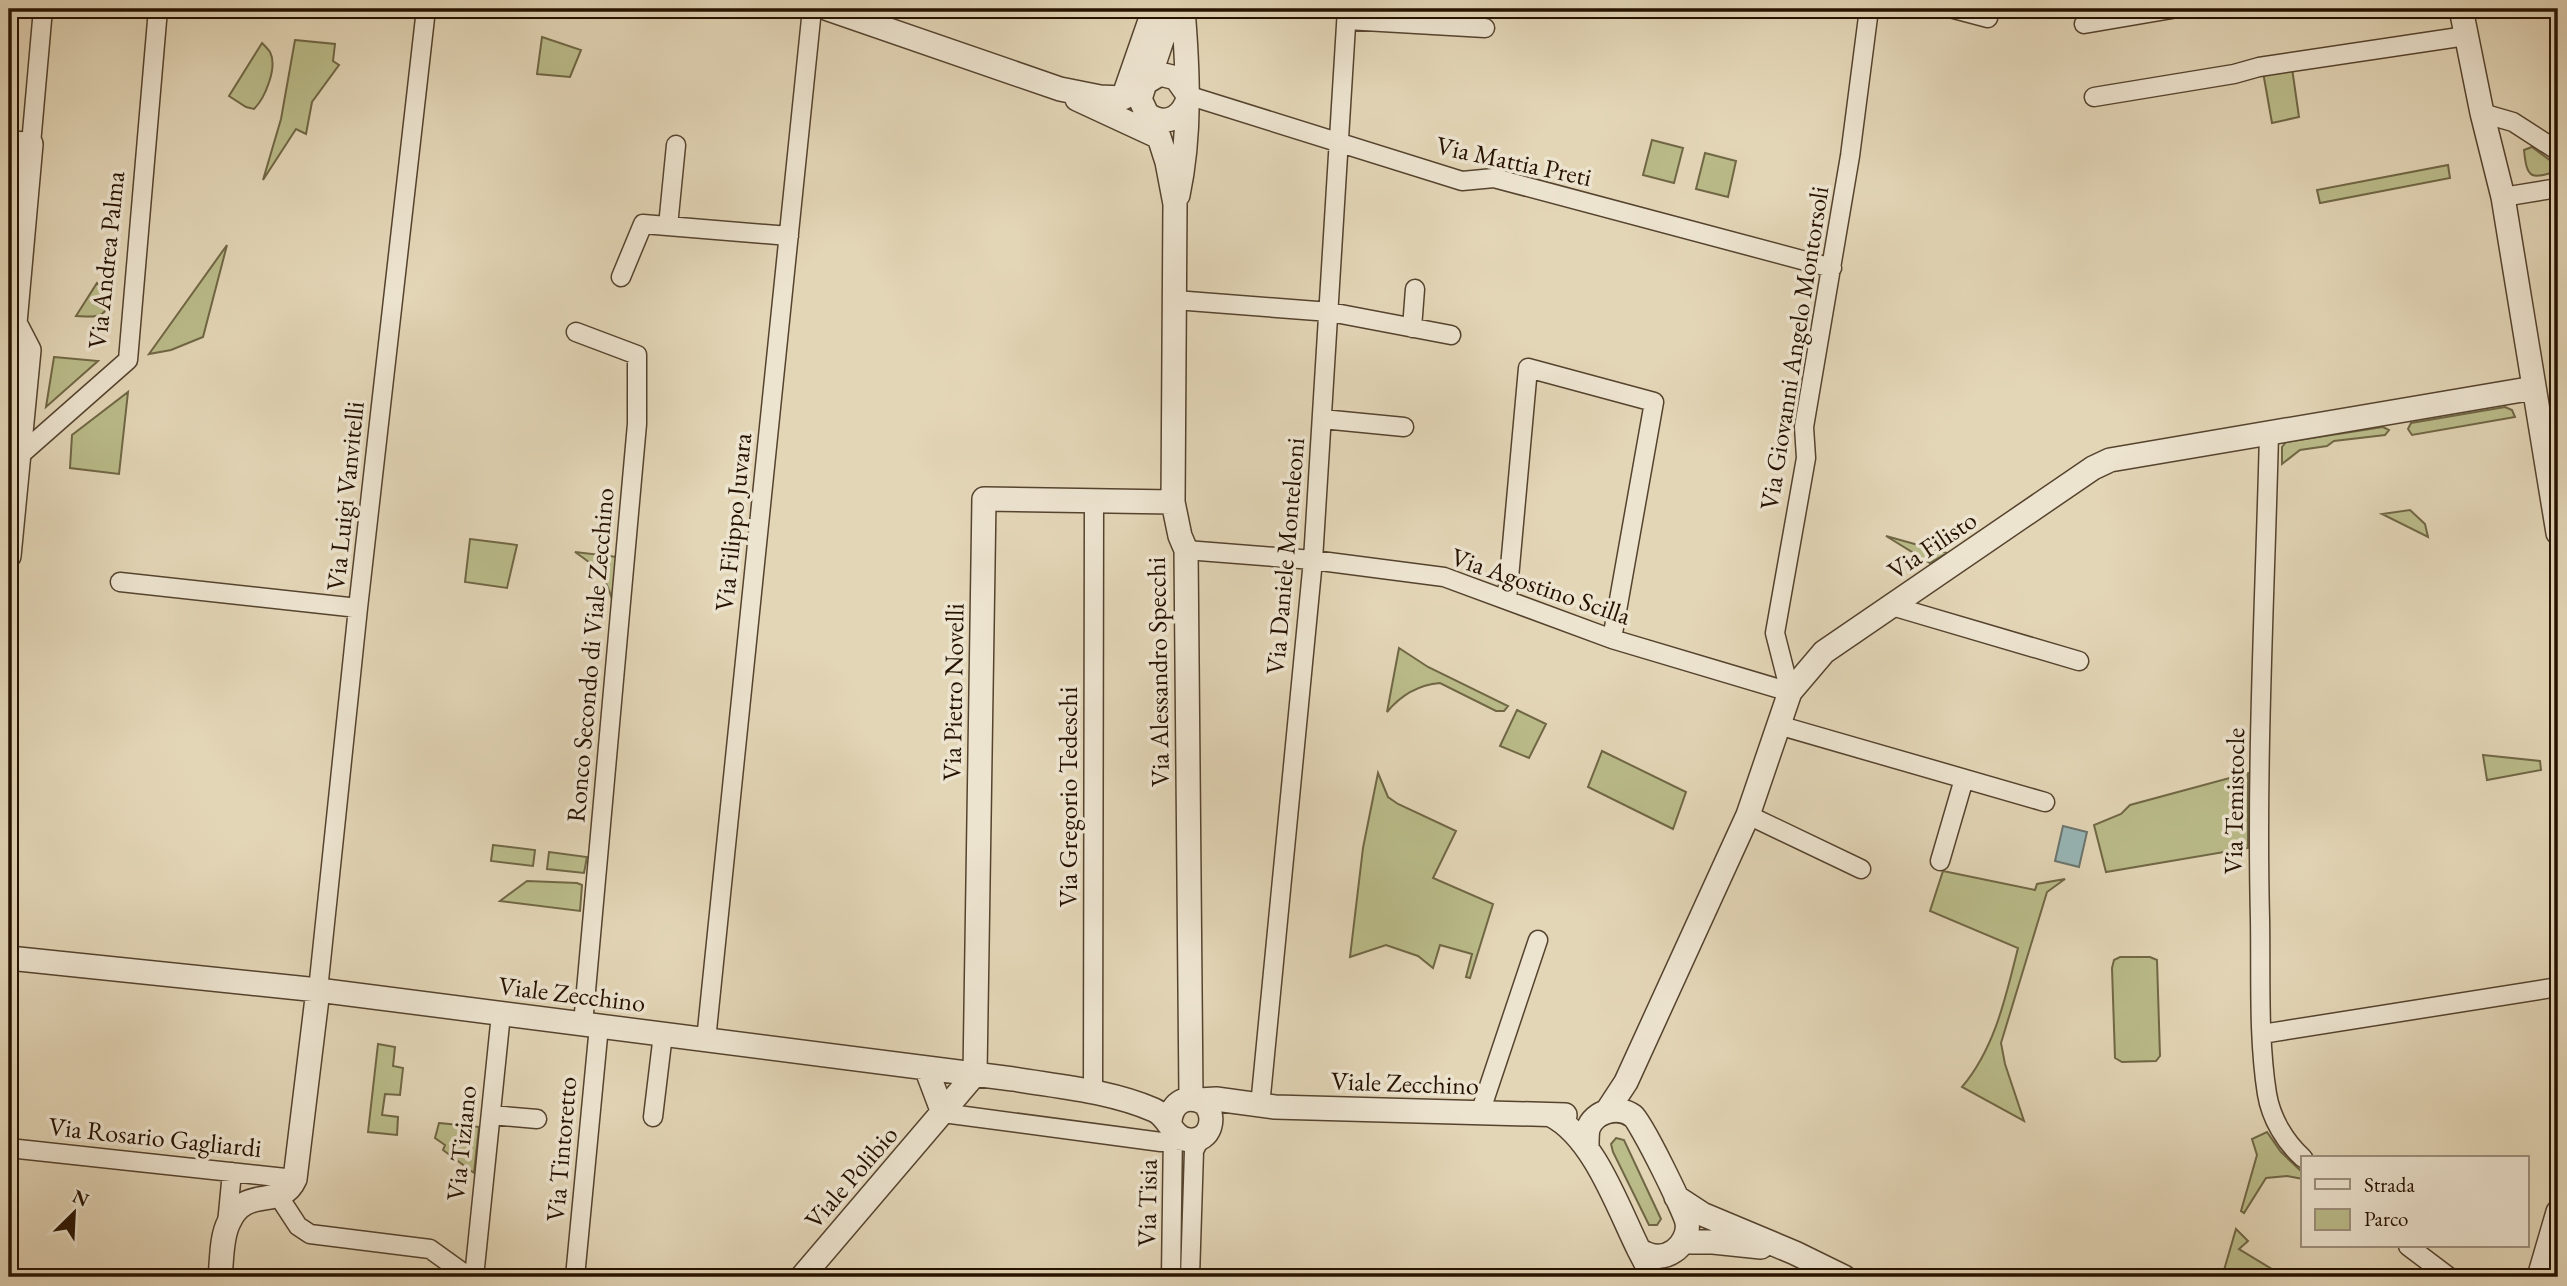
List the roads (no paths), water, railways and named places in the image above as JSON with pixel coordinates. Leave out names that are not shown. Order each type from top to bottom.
[{"type":"street","points":[[9,556],[11,509],[29,350],[15,323],[20,143],[43,9]]},
{"type":"street","name":"Via Andrea Palma","points":[[19,456],[128,360],[158,9]]},
{"type":"street","name":"Via Luigi Vanvitelli","points":[[318,990],[426,9]]},
{"type":"street","name":"Via Filippo Juvara","points":[[706,1040],[812,9]]},
{"type":"street","points":[[828,9],[1060,89],[1100,97],[1138,88],[1160,75],[1171,75],[1181,82],[1187,97],[1182,112],[1175,118],[1150,123],[1091,108],[1060,89]]},
{"type":"street","points":[[1154,9],[1138,88],[1140,99],[1167,162],[1175,204]]},
{"type":"street","points":[[1138,88],[1164,37],[1169,9]]},
{"type":"street","points":[[1175,204],[1185,162],[1187,97],[1183,9]]},
{"type":"street","name":"Via Giovanni Angelo Montorsoli","points":[[1790,692],[1775,633],[1806,458],[1804,427],[1850,156],[1869,9]]},
{"type":"street","points":[[1954,9],[1988,18]]},
{"type":"street","points":[[2084,24],[2172,9]]},
{"type":"street","points":[[2461,9],[2482,113],[2503,197],[2558,533]]},
{"type":"street","points":[[1347,14],[1485,28]]},
{"type":"street","name":"Via Daniele Monteleoni","points":[[1258,1106],[1313,559],[1347,14]]},
{"type":"street","points":[[2094,97],[2234,74],[2259,66],[2466,36]]},
{"type":"street","name":"Via Mattia Preti","points":[[1187,97],[1462,181],[1494,178],[1832,268]]},
{"type":"street","points":[[2482,113],[2513,122],[2558,151]]},
{"type":"street","points":[[668,226],[676,145]]},
{"type":"street","points":[[2503,197],[2558,188]]},
{"type":"street","name":"Via Alessandro Specchi","points":[[1175,204],[1173,502],[1180,536],[1186,550],[1192,1099]]},
{"type":"street","points":[[621,277],[643,224],[789,236]]},
{"type":"street","points":[[1412,328],[1415,289]]},
{"type":"street","points":[[1175,300],[1329,312],[1451,335]]},
{"type":"street","name":"Ronco Secondo di Viale Zecchino","points":[[576,332],[637,355],[637,424],[591,1025]]},
{"type":"street","points":[[1507,600],[1528,368],[1654,402],[1612,639]]},
{"type":"street","name":"Via Filisto","points":[[1587,1146],[1588,1130],[1626,1082],[1748,815],[1790,692],[1824,652],[2093,468],[2110,460],[2534,388]]},
{"type":"street","points":[[1322,419],[1404,427]]},
{"type":"street","name":"Via Temistocle","points":[[2269,434],[2258,865],[2262,1034],[2268,1096],[2274,1118],[2291,1147],[2301,1156]]},
{"type":"street","name":"Via Pietro Novelli","points":[[975,1074],[984,499],[1173,502]]},
{"type":"street","name":"Via Gregorio Tedeschi","points":[[1093,1093],[1094,501]]},
{"type":"street","name":"Via Agostino Scilla","points":[[1186,550],[1313,559],[1444,577],[1612,639],[1790,692]]},
{"type":"street","points":[[120,582],[358,608]]},
{"type":"street","points":[[1892,606],[2079,661]]},
{"type":"street","points":[[1778,725],[2045,802]]},
{"type":"street","points":[[1940,861],[1964,779]]},
{"type":"street","points":[[1748,815],[1861,869]]},
{"type":"street","points":[[1480,1113],[1538,940]]},
{"type":"street","name":"Viale Zecchino","points":[[9,958],[318,990],[975,1074],[1126,1098]]},
{"type":"street","points":[[2262,1034],[2558,987]]},
{"type":"street","points":[[227,1224],[234,1213],[250,1200],[279,1197],[286,1193],[295,1179],[318,990]]},
{"type":"street","name":"Via Tiziano","points":[[472,1277],[501,1014]]},
{"type":"street","name":"Via Tintoretto","points":[[575,1277],[591,1025]]},
{"type":"street","points":[[653,1117],[663,1034]]},
{"type":"street","points":[[926,1068],[943,1113],[1186,1132],[1258,1106]]},
{"type":"street","name":"Viale Polibio","points":[[802,1277],[975,1074]]},
{"type":"street","points":[[1626,1082],[1645,1131],[1688,1224],[1665,1277]]},
{"type":"street","points":[[1126,1098],[1168,1093],[1192,1099],[1208,1107],[1186,1132]]},
{"type":"street","points":[[1126,1098],[1159,1112],[1186,1132]]},
{"type":"street","points":[[1186,1132],[1174,1107],[1192,1099],[1216,1099],[1258,1106]]},
{"type":"street","name":"Viale Zecchino","points":[[1258,1106],[1551,1115],[1604,1113]]},
{"type":"street","points":[[1604,1113],[1615,1110],[1633,1116],[1645,1131]]},
{"type":"street","points":[[491,1115],[537,1119]]},
{"type":"street","points":[[1551,1115],[1564,1121],[1587,1146],[1653,1277]]},
{"type":"street","name":"Via Tisia","points":[[1171,1277],[1186,1132]]},
{"type":"street","name":"Via Tisia","points":[[1186,1132],[1194,1151],[1190,1277]]},
{"type":"street","name":"Via Rosario Gagliardi","points":[[9,1148],[295,1179]]},
{"type":"street","points":[[220,1277],[232,1172]]},
{"type":"street","points":[[279,1197],[298,1226],[310,1234],[430,1249],[449,1270],[472,1277]]},
{"type":"street","points":[[1675,1197],[1702,1214],[1795,1252],[1844,1277]]},
{"type":"street","points":[[2539,1277],[2558,1212]]},
{"type":"street","points":[[1639,1250],[1658,1257],[1669,1255],[1680,1246],[1713,1242],[1795,1252]]},
{"type":"street","points":[[2411,1248],[2449,1277]]},
{"type":"street","points":[[9,1272],[10,1277]]},
{"type":"water","points":[[2063,826],[2087,832],[2079,867],[2055,861]]}]
